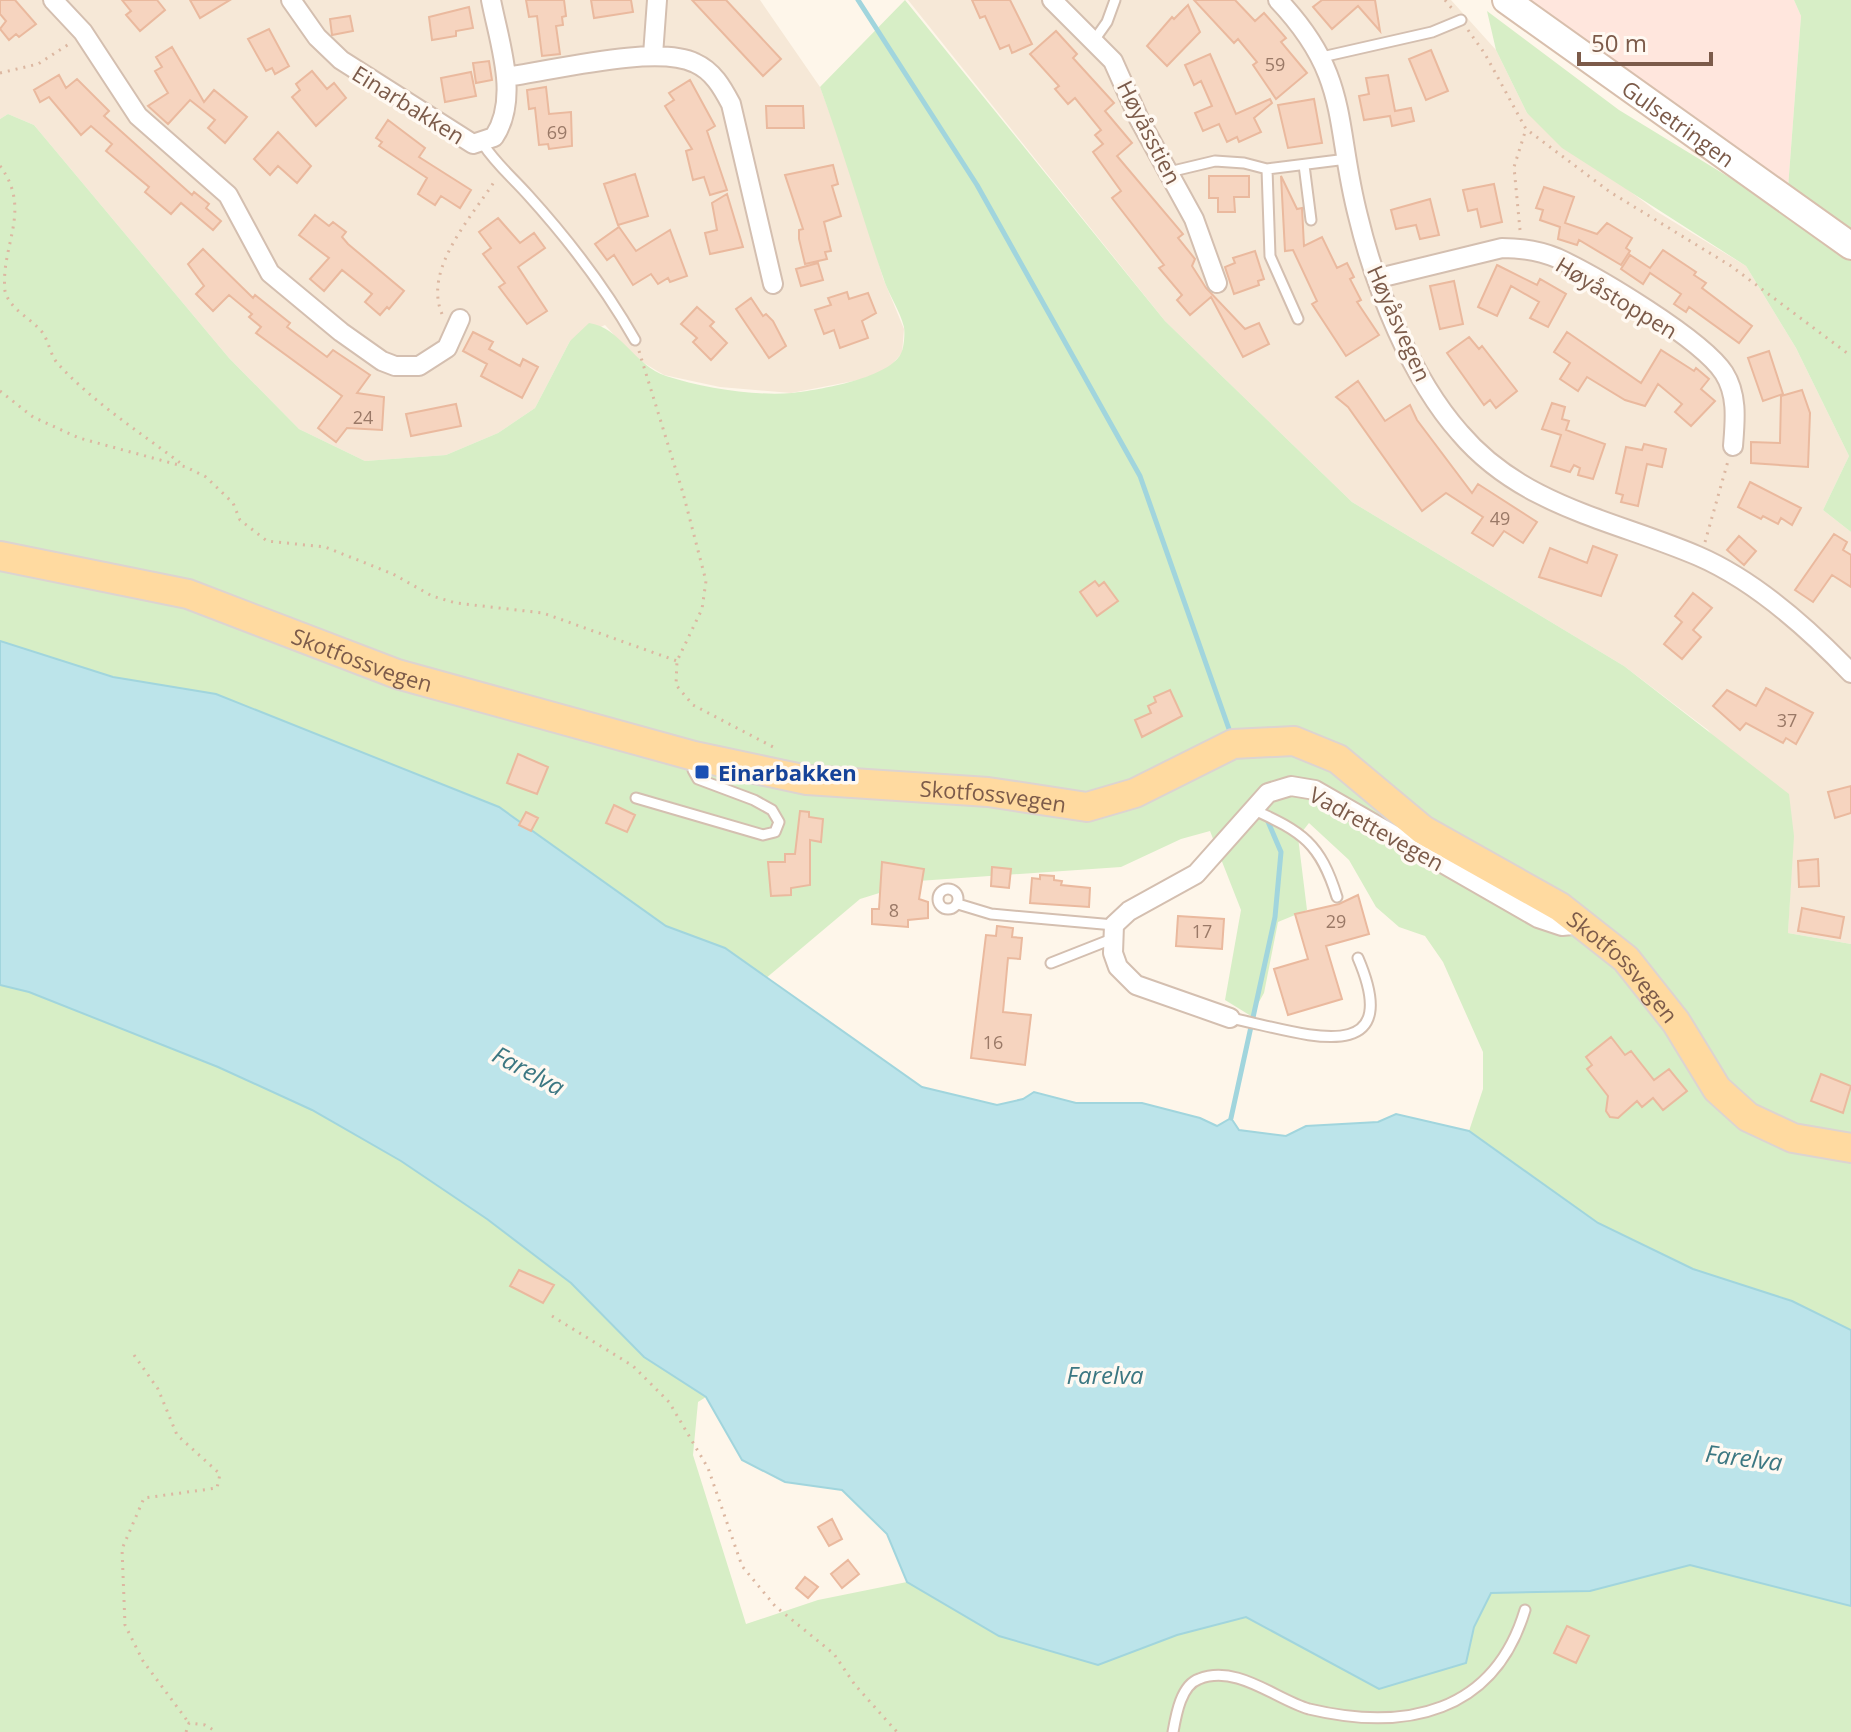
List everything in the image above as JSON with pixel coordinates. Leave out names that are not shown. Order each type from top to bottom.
[{"type":"main road","name":"Skotfossvegen","points":[[0,556],[188,594],[397,674],[694,756],[807,780],[988,792],[1087,807],[1135,793],[1233,744],[1294,741],[1338,759],[1431,835],[1560,907],[1583,924],[1641,975],[1717,1089],[1740,1110],[1770,1130],[1793,1138],[1851,1148]]},
{"type":"street","points":[[53,0],[85,35],[138,116],[228,195],[270,273],[382,361],[395,366],[419,366],[440,355],[456,327]]},
{"type":"street","name":"Einarbakken","points":[[291,0],[317,37],[349,67],[473,144],[483,144],[494,137],[502,121],[506,77],[491,0]]},
{"type":"street","points":[[653,55],[657,0]]},
{"type":"street","name":"Høyåsstien","points":[[1052,0],[1095,39],[1113,61],[1139,119],[1194,219],[1217,283]]},
{"type":"street","name":"Høyåsvegen","points":[[1278,0],[1322,57],[1335,92],[1357,214],[1379,278],[1417,369],[1459,433],[1526,489],[1555,505],[1701,557],[1778,607],[1851,673]]},
{"type":"street","name":"Gulsetringen","points":[[1506,0],[1851,246]]},
{"type":"street","points":[[506,77],[653,55],[693,62],[719,82],[741,141],[773,284]]},
{"type":"street","name":"Høyåstoppen","points":[[1379,278],[1481,252],[1520,248],[1556,258],[1678,333],[1715,361],[1732,388],[1733,446]]},
{"type":"street","name":"Vadrettevegen","points":[[1113,932],[1129,911],[1196,874],[1268,793],[1291,786],[1315,790],[1538,918],[1555,925],[1583,924]]},
{"type":"street","points":[[1113,932],[1118,967],[1136,985],[1230,1018]]},
{"type":"lane","points":[[1095,39],[1115,0]]},
{"type":"lane","points":[[1322,57],[1427,33],[1461,20]]},
{"type":"lane","points":[[483,144],[564,240],[635,340]]},
{"type":"lane","points":[[1169,172],[1200,163],[1229,161],[1267,169],[1347,159]]},
{"type":"lane","points":[[1304,165],[1311,220]]},
{"type":"lane","points":[[1267,169],[1270,256],[1298,319]]},
{"type":"lane","points":[[636,798],[763,835],[775,832],[779,822],[772,810],[698,779],[693,770],[694,756]]},
{"type":"lane","points":[[1252,809],[1294,828],[1309,840],[1322,856],[1337,897]]},
{"type":"lane","points":[[958,904],[991,914],[1040,918],[1113,932]]},
{"type":"lane","name":"Vadrettevegen","points":[[1051,963],[1113,932]]},
{"type":"lane","points":[[1230,1018],[1334,1038],[1355,1033],[1367,1024],[1373,1002],[1358,958]]},
{"type":"lane","points":[[1173,1732],[1186,1691],[1195,1680],[1210,1675],[1259,1686],[1309,1709],[1389,1720],[1429,1717],[1474,1690],[1504,1663],[1517,1639],[1525,1610]]},
{"type":"path","points":[[1445,0],[1485,54],[1526,129],[1610,192],[1731,266],[1851,356]]},
{"type":"path","points":[[0,73],[38,64],[85,35]]},
{"type":"path","points":[[1520,248],[1514,167],[1526,129]]},
{"type":"path","points":[[0,166],[9,178],[15,198],[2,271],[5,293],[15,309],[43,333],[56,362],[93,396],[186,467],[222,490],[240,520],[267,541],[325,547],[393,574],[432,596],[456,603],[543,613],[677,661]]},
{"type":"path","points":[[456,327],[440,310],[439,275],[494,182]]},
{"type":"path","points":[[635,340],[683,493],[706,581],[702,609],[677,661],[676,685],[693,705],[783,752]]},
{"type":"path","points":[[0,391],[33,417],[79,438],[186,467]]},
{"type":"path","points":[[1701,557],[1733,446]]},
{"type":"path","points":[[552,1316],[633,1366],[669,1402],[708,1468],[748,1575],[775,1606],[834,1654],[855,1685],[897,1732]]},
{"type":"path","points":[[134,1355],[158,1389],[177,1435],[220,1474],[217,1488],[144,1498],[122,1549],[125,1625],[143,1661],[189,1723],[205,1725],[217,1732]]},
{"type":"path","points":[[186,1732],[189,1723]]},
{"type":"shaded area","points":[[0,0],[760,0],[820,87],[853,176],[883,278],[904,329],[902,353],[888,369],[859,380],[791,393],[720,387],[664,375],[634,357],[605,325],[570,341],[535,408],[498,433],[446,455],[365,461],[299,429],[229,358],[34,125],[8,114],[0,119]]},
{"type":"shaded area","points":[[908,0],[1451,0],[1496,50],[1527,113],[1656,211],[1746,266],[1796,348],[1849,456],[1823,510],[1851,532],[1851,944],[1788,933],[1793,836],[1708,730],[1624,666],[1352,502],[1165,321]]},
{"type":"shaded area","points":[[1527,0],[1794,0],[1801,16],[1788,188]]},
{"type":"green space","points":[[905,0],[1165,321],[1352,502],[1624,666],[1789,794],[1794,836],[1788,933],[1851,944],[1851,1330],[1792,1301],[1693,1269],[1598,1223],[1469,1131],[1483,1089],[1483,1052],[1443,962],[1425,936],[1399,927],[1376,907],[1349,860],[1309,823],[1298,837],[1307,910],[1278,922],[1264,993],[1251,1016],[1225,1000],[1241,910],[1210,831],[1181,839],[1121,867],[918,881],[860,899],[765,979],[725,948],[666,926],[499,807],[216,694],[113,677],[0,641],[0,119],[8,114],[34,125],[229,358],[299,429],[365,461],[446,455],[498,433],[535,408],[570,341],[589,323],[610,332],[655,371],[680,380],[729,390],[777,394],[819,389],[870,375],[896,360],[903,349],[904,327],[885,283],[820,87]]},
{"type":"green space","points":[[1794,0],[1851,0],[1851,532],[1823,510],[1849,456],[1796,348],[1746,266],[1562,148],[1527,113],[1496,50],[1487,11],[1619,110],[1768,201],[1788,188],[1801,16]]},
{"type":"green space","points":[[0,985],[29,992],[218,1067],[312,1110],[401,1161],[487,1219],[571,1283],[644,1357],[706,1397],[698,1402],[693,1455],[746,1624],[818,1600],[907,1582],[999,1636],[1177,1635],[1246,1617],[1308,1649],[1466,1663],[1474,1627],[1490,1593],[1590,1591],[1690,1565],[1851,1606],[1851,1732],[0,1732]]},
{"type":"water","name":"Farelva","points":[[0,641],[113,677],[216,694],[499,807],[666,926],[725,948],[922,1087],[997,1105],[1023,1099],[1034,1092],[1076,1103],[1142,1103],[1200,1118],[1217,1126],[1231,1118],[1239,1130],[1286,1136],[1306,1126],[1378,1122],[1396,1114],[1469,1131],[1598,1223],[1693,1269],[1792,1301],[1851,1330],[1851,1606],[1690,1565],[1590,1591],[1491,1593],[1474,1627],[1466,1663],[1379,1689],[1246,1617],[1177,1635],[1098,1665],[999,1636],[907,1582],[887,1534],[842,1490],[785,1482],[742,1460],[706,1397],[644,1357],[571,1283],[487,1219],[401,1161],[312,1110],[218,1067],[29,992],[0,985]]},
{"type":"building","points":[[0,0],[15,0],[36,24],[19,37],[16,34],[9,40],[0,29],[6,21],[0,14]]},
{"type":"building","points":[[122,0],[157,0],[165,10],[140,31],[126,15],[131,11]]},
{"type":"building","points":[[190,0],[230,0],[200,18]]},
{"type":"building","points":[[526,0],[564,0],[566,16],[562,17],[563,25],[556,26],[560,54],[542,56],[537,16],[529,17]]},
{"type":"building","points":[[591,0],[631,0],[633,12],[594,18]]},
{"type":"building","points":[[692,0],[726,0],[781,59],[763,76]]},
{"type":"building","points":[[972,0],[1010,0],[1032,44],[1012,53],[1009,45],[1000,49],[985,16],[980,18]]},
{"type":"building","points":[[1194,0],[1235,0],[1255,21],[1264,13],[1286,38],[1281,42],[1307,73],[1276,99],[1253,65],[1257,62],[1238,39],[1234,43]]},
{"type":"building","points":[[1322,0],[1375,0],[1380,31],[1358,6],[1332,29],[1313,7]]},
{"type":"building","points":[[1188,5],[1200,32],[1167,66],[1147,46],[1172,17],[1174,19]]},
{"type":"building","points":[[469,7],[473,28],[456,31],[456,36],[432,40],[429,17]]},
{"type":"building","points":[[350,16],[353,31],[332,35],[330,19]]},
{"type":"building","points":[[269,29],[289,66],[275,74],[272,68],[266,71],[248,39]]},
{"type":"building","points":[[1056,31],[1077,54],[1073,58],[1114,103],[1105,111],[1132,143],[1117,156],[1183,234],[1178,238],[1195,259],[1192,266],[1206,288],[1245,329],[1259,323],[1269,344],[1243,357],[1211,297],[1190,315],[1177,300],[1182,295],[1159,268],[1164,265],[1112,198],[1121,191],[1093,152],[1103,144],[1095,135],[1101,130],[1075,98],[1068,104],[1055,89],[1059,86],[1030,54]]},
{"type":"building","points":[[172,47],[204,102],[214,90],[247,117],[225,143],[208,128],[215,120],[190,100],[168,124],[148,106],[168,93],[155,71],[162,67],[156,57]]},
{"type":"building","points":[[1431,50],[1448,91],[1426,100],[1409,59]]},
{"type":"building","points":[[1210,54],[1236,114],[1270,99],[1272,103],[1254,118],[1261,132],[1239,142],[1237,137],[1227,142],[1219,124],[1203,131],[1195,113],[1212,106],[1201,81],[1194,85],[1185,65]]},
{"type":"building","points":[[489,61],[492,80],[476,83],[473,63]]},
{"type":"building","points":[[312,71],[327,89],[334,83],[346,98],[316,126],[292,97],[300,90],[296,84]]},
{"type":"building","points":[[471,72],[476,96],[445,102],[441,78]]},
{"type":"building","points":[[59,75],[66,88],[77,79],[109,111],[104,116],[192,195],[194,192],[209,204],[206,208],[221,221],[213,230],[181,203],[171,214],[145,192],[149,187],[106,151],[112,144],[91,126],[81,135],[49,97],[40,102],[34,90]]},
{"type":"building","points":[[1388,75],[1395,111],[1411,108],[1414,121],[1392,126],[1390,116],[1364,120],[1359,96],[1369,94],[1366,78]]},
{"type":"building","points":[[690,80],[715,126],[707,131],[727,190],[710,195],[704,177],[693,180],[686,151],[692,149],[665,106],[674,100],[669,93]]},
{"type":"building","points":[[546,87],[549,114],[571,112],[572,146],[549,149],[548,144],[539,145],[535,108],[529,109],[527,90]]},
{"type":"building","points":[[1314,99],[1322,143],[1288,148],[1278,105]]},
{"type":"building","points":[[766,106],[803,106],[804,128],[767,128]]},
{"type":"building","points":[[388,120],[425,148],[419,157],[471,190],[460,208],[441,196],[435,205],[418,194],[427,178],[379,146],[382,142],[376,138]]},
{"type":"building","points":[[278,132],[311,166],[297,183],[278,166],[270,175],[254,159]]},
{"type":"building","points":[[833,165],[838,184],[832,186],[841,216],[824,222],[831,251],[825,252],[827,259],[805,264],[799,239],[799,230],[803,229],[785,175]]},
{"type":"building","points":[[635,174],[648,216],[618,225],[604,184]]},
{"type":"building","points":[[1209,176],[1249,176],[1249,197],[1234,197],[1235,212],[1218,212],[1218,198],[1209,198]]},
{"type":"building","points":[[1281,176],[1297,209],[1302,208],[1304,246],[1322,237],[1337,268],[1347,263],[1354,277],[1350,279],[1361,300],[1357,302],[1379,335],[1346,356],[1312,304],[1317,301],[1293,250],[1285,251]]},
{"type":"building","points":[[1494,184],[1502,222],[1481,227],[1477,209],[1468,211],[1463,190]]},
{"type":"building","points":[[1544,187],[1574,197],[1565,223],[1597,234],[1607,223],[1632,238],[1626,248],[1630,251],[1621,265],[1579,240],[1577,245],[1558,239],[1560,227],[1540,220],[1543,210],[1536,208]]},
{"type":"building","points":[[727,194],[743,247],[710,254],[705,233],[717,230],[712,203]]},
{"type":"building","points":[[1430,199],[1439,235],[1420,239],[1416,225],[1396,229],[1391,210]]},
{"type":"building","points":[[315,215],[329,226],[333,222],[346,232],[342,237],[348,244],[404,291],[389,309],[387,307],[380,315],[365,302],[372,294],[342,270],[324,291],[310,279],[329,258],[299,235]]},
{"type":"building","points":[[498,218],[520,243],[534,233],[545,248],[518,267],[547,311],[527,324],[499,287],[505,283],[483,254],[491,248],[479,232]]},
{"type":"building","points":[[619,227],[636,251],[670,230],[687,276],[670,282],[668,278],[658,284],[651,274],[633,285],[614,255],[607,260],[595,244]]},
{"type":"building","points":[[203,249],[253,298],[255,295],[290,323],[287,327],[327,357],[333,350],[370,375],[357,393],[384,397],[382,430],[347,428],[336,442],[318,428],[342,396],[256,333],[261,327],[249,317],[252,314],[229,295],[213,311],[196,294],[204,286],[188,264]]},
{"type":"building","points":[[1663,250],[1696,272],[1694,275],[1706,283],[1702,288],[1752,326],[1739,343],[1689,307],[1686,312],[1674,304],[1681,294],[1650,273],[1643,284],[1621,269],[1630,255],[1650,268]]},
{"type":"building","points":[[1255,251],[1264,279],[1258,281],[1259,285],[1234,294],[1225,267],[1235,263],[1233,258]]},
{"type":"building","points":[[818,263],[823,280],[801,286],[796,269]]},
{"type":"building","points":[[1497,265],[1537,285],[1540,279],[1566,294],[1548,327],[1530,318],[1539,302],[1511,286],[1497,316],[1478,307]]},
{"type":"building","points":[[1454,281],[1463,324],[1440,329],[1430,286]]},
{"type":"building","points":[[847,292],[849,299],[868,293],[876,313],[862,321],[868,338],[840,348],[834,330],[824,334],[815,310],[831,305],[828,298]]},
{"type":"building","points":[[751,298],[763,316],[766,314],[773,321],[786,346],[769,358],[736,309]]},
{"type":"building","points":[[697,307],[714,322],[710,326],[727,343],[711,360],[693,342],[697,338],[681,324]]},
{"type":"building","points":[[473,332],[493,342],[489,349],[520,366],[523,359],[538,367],[522,398],[481,376],[487,364],[463,351]]},
{"type":"building","points":[[1567,332],[1641,383],[1661,350],[1694,371],[1696,368],[1709,379],[1701,389],[1715,401],[1691,426],[1675,412],[1682,404],[1658,384],[1645,406],[1625,400],[1587,377],[1578,391],[1560,379],[1570,363],[1554,352]]},
{"type":"building","points":[[1469,337],[1479,349],[1482,346],[1517,391],[1496,408],[1490,400],[1484,405],[1447,353]]},
{"type":"building","points":[[1769,351],[1783,394],[1763,401],[1748,358]]},
{"type":"building","points":[[1358,381],[1385,421],[1410,405],[1417,420],[1472,493],[1478,484],[1537,522],[1523,543],[1504,531],[1493,546],[1472,533],[1483,517],[1446,493],[1422,511],[1348,407],[1336,397]]},
{"type":"building","points":[[1802,390],[1810,413],[1808,467],[1751,463],[1751,442],[1780,443],[1781,396]]},
{"type":"building","points":[[1552,403],[1565,407],[1562,419],[1569,421],[1566,430],[1605,444],[1593,479],[1578,475],[1580,468],[1574,465],[1570,472],[1551,466],[1561,435],[1542,429]]},
{"type":"building","points":[[456,404],[461,426],[411,436],[406,414]]},
{"type":"building","points":[[1644,444],[1666,449],[1662,467],[1647,464],[1638,506],[1621,502],[1623,495],[1616,493],[1626,447],[1642,450]]},
{"type":"building","points":[[1750,482],[1801,508],[1792,525],[1781,518],[1778,524],[1763,516],[1761,519],[1738,507]]},
{"type":"building","points":[[1834,534],[1847,542],[1843,550],[1851,555],[1851,587],[1832,575],[1813,602],[1795,590]]},
{"type":"building","points":[[1739,536],[1756,551],[1744,565],[1727,550]]},
{"type":"building","points":[[1593,546],[1617,555],[1601,596],[1539,577],[1550,548],[1587,563]]},
{"type":"building","points":[[1095,581],[1099,586],[1104,582],[1118,601],[1097,616],[1080,592]]},
{"type":"building","points":[[1693,593],[1712,608],[1693,630],[1701,637],[1682,659],[1664,644],[1682,622],[1675,616]]},
{"type":"building","points":[[1766,688],[1813,713],[1796,744],[1786,738],[1783,743],[1746,723],[1740,730],[1713,706],[1727,690],[1756,706]]},
{"type":"building","points":[[1170,690],[1182,716],[1142,737],[1135,720],[1151,713],[1148,706],[1156,702],[1154,697]]},
{"type":"building","points":[[518,754],[548,767],[537,794],[507,783]]},
{"type":"building","points":[[1851,786],[1851,813],[1835,818],[1828,792]]},
{"type":"building","points":[[614,805],[635,815],[627,832],[606,823]]},
{"type":"building","points":[[800,811],[809,812],[809,817],[823,819],[821,842],[810,840],[810,885],[791,888],[791,895],[771,896],[768,862],[785,862],[785,854],[795,854]]},
{"type":"building","points":[[526,812],[538,818],[531,831],[519,825]]},
{"type":"building","points":[[1818,859],[1819,886],[1799,887],[1798,861]]},
{"type":"building","points":[[882,862],[924,869],[919,899],[928,902],[928,918],[908,920],[908,927],[872,924],[872,909],[879,909]]},
{"type":"building","points":[[992,867],[1011,869],[1009,888],[991,886]]},
{"type":"building","points":[[1040,875],[1054,876],[1054,880],[1062,881],[1061,885],[1090,888],[1089,907],[1030,903],[1032,878],[1040,879]]},
{"type":"building","points":[[1358,895],[1369,934],[1326,946],[1342,999],[1288,1015],[1274,969],[1308,959],[1295,914],[1339,904]]},
{"type":"building","points":[[1802,908],[1844,917],[1840,938],[1798,931]]},
{"type":"building","points":[[1178,916],[1224,919],[1222,949],[1176,946]]},
{"type":"building","points":[[997,926],[1013,928],[1012,937],[1022,938],[1020,959],[1008,958],[1003,1012],[1031,1015],[1025,1065],[971,1058],[986,935],[996,936]]},
{"type":"building","points":[[1611,1037],[1625,1055],[1631,1051],[1654,1080],[1669,1069],[1687,1091],[1663,1110],[1653,1098],[1642,1107],[1637,1101],[1618,1118],[1610,1117],[1606,1111],[1608,1096],[1587,1069],[1592,1065],[1586,1057]]},
{"type":"building","points":[[1821,1074],[1851,1086],[1843,1113],[1811,1101]]},
{"type":"building","points":[[519,1270],[554,1285],[543,1303],[510,1286]]},
{"type":"building","points":[[832,1519],[842,1539],[829,1546],[818,1527]]},
{"type":"building","points":[[848,1560],[859,1574],[842,1588],[831,1574]]},
{"type":"building","points":[[805,1577],[818,1587],[808,1598],[796,1588]]},
{"type":"building","points":[[1567,1626],[1589,1636],[1576,1663],[1554,1653]]},
{"type":"waterway","points":[[858,0],[977,185],[1140,476],[1229,729]]},
{"type":"waterway","points":[[1231,1118],[1275,917],[1281,852],[1266,817]]},
{"type":"place","name":"Einarbakken","points":[[702,772]]}]
